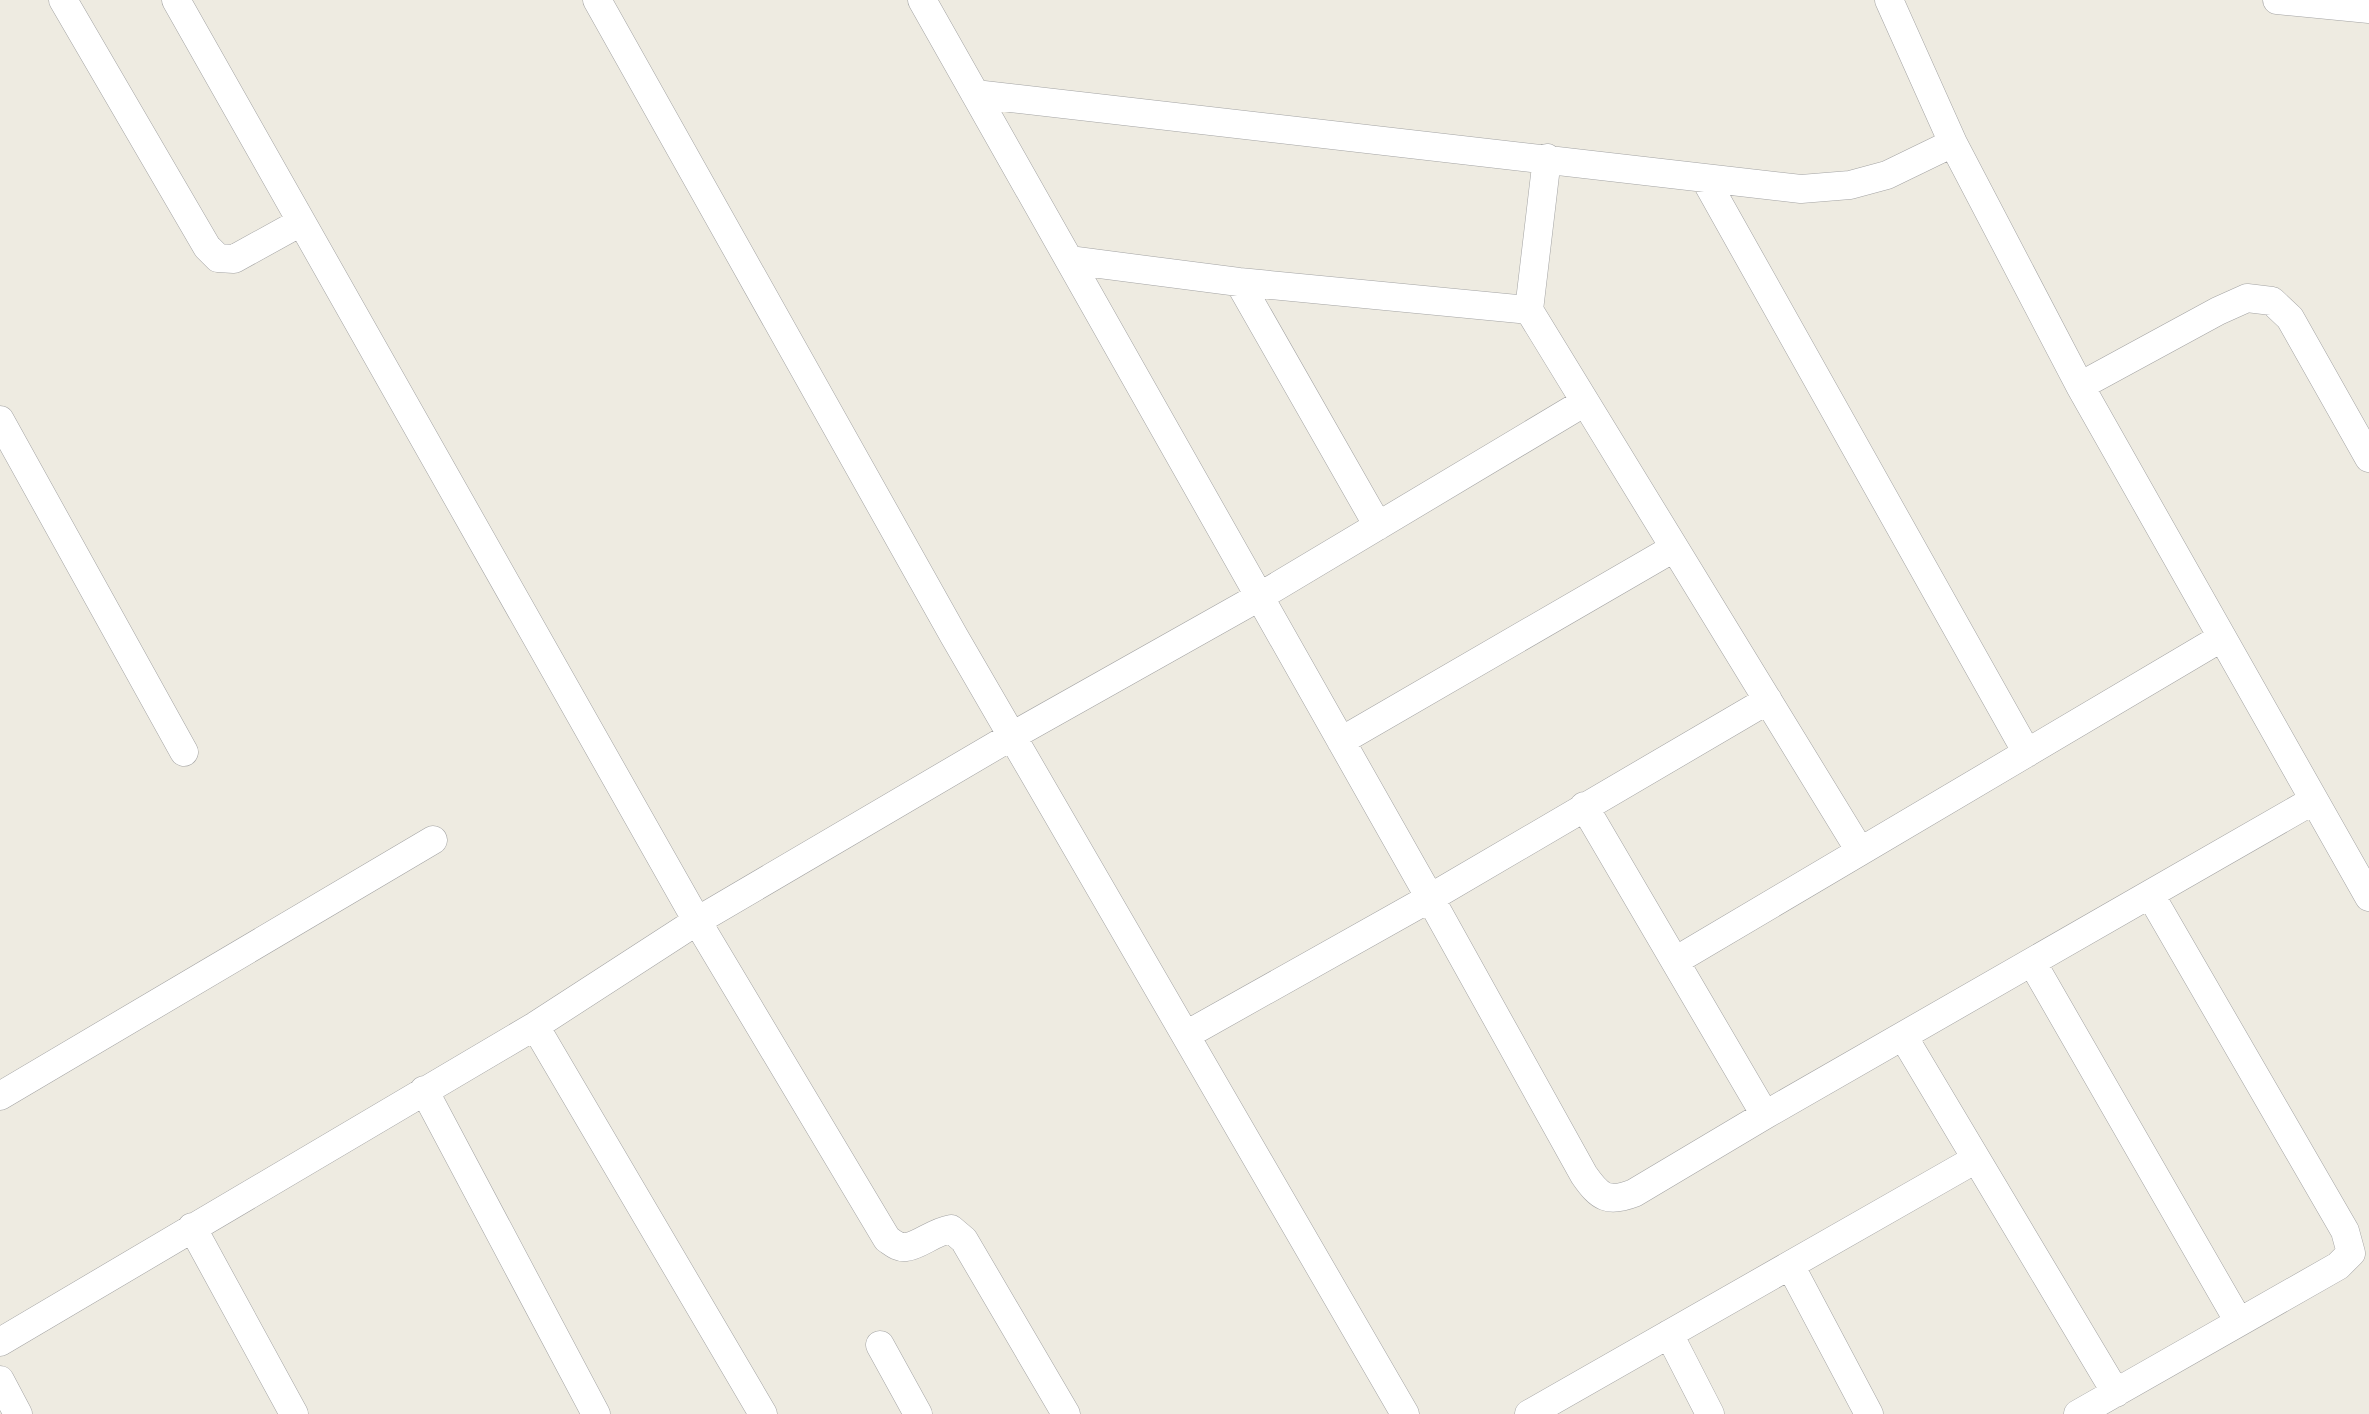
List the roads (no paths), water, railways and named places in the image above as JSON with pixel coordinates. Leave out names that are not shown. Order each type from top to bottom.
[{"type":"street","points":[[63,0],[207,247],[218,258],[234,259],[301,222]]},
{"type":"street","points":[[176,0],[697,921],[887,1239],[896,1246],[906,1247],[937,1231],[951,1229],[964,1240],[1066,1414]]},
{"type":"street","points":[[597,0],[949,627],[1406,1414]]},
{"type":"street","points":[[922,0],[1430,898],[1584,1175],[1592,1187],[1606,1199],[1620,1198],[1634,1193],[1765,1115],[2314,800]]},
{"type":"street","points":[[1889,0],[1953,143],[2080,386],[2221,638],[2367,890]]},
{"type":"street","points":[[2276,0],[2369,9]]},
{"type":"street","points":[[975,94],[1547,158],[1705,179],[1801,189],[1850,185],[1887,175],[1953,143]]},
{"type":"street","points":[[1547,158],[1529,310],[1860,851]]},
{"type":"street","points":[[1705,179],[2027,753]]},
{"type":"street","points":[[1068,260],[1239,282],[1529,310]]},
{"type":"street","points":[[1239,282],[1378,526]]},
{"type":"street","points":[[2080,386],[2218,311],[2247,298],[2272,301],[2290,318],[2369,458]]},
{"type":"street","points":[[0,1342],[535,1026],[697,921],[1012,736],[1259,597],[1585,402]]},
{"type":"street","points":[[0,420],[184,752]]},
{"type":"street","points":[[1341,741],[1674,548]]},
{"type":"street","points":[[1674,961],[2221,638]]},
{"type":"street","points":[[1186,1035],[1430,898],[1584,806],[1768,700]]},
{"type":"street","points":[[1584,806],[1765,1115]]},
{"type":"street","points":[[0,1096],[433,840]]},
{"type":"street","points":[[2078,1414],[2338,1266],[2351,1253],[2350,1244],[2340,1222],[2150,894]]},
{"type":"street","points":[[2032,962],[2239,1322]]},
{"type":"street","points":[[535,1026],[763,1414]]},
{"type":"street","points":[[1902,1036],[2116,1392]]},
{"type":"street","points":[[424,1090],[596,1414]]},
{"type":"street","points":[[1529,1414],[1976,1159]]},
{"type":"street","points":[[192,1228],[294,1414]]},
{"type":"street","points":[[1790,1266],[1869,1414]]},
{"type":"street","points":[[1669,1334],[1710,1414]]},
{"type":"street","points":[[880,1345],[918,1414]]},
{"type":"street","points":[[0,1380],[18,1414]]}]
